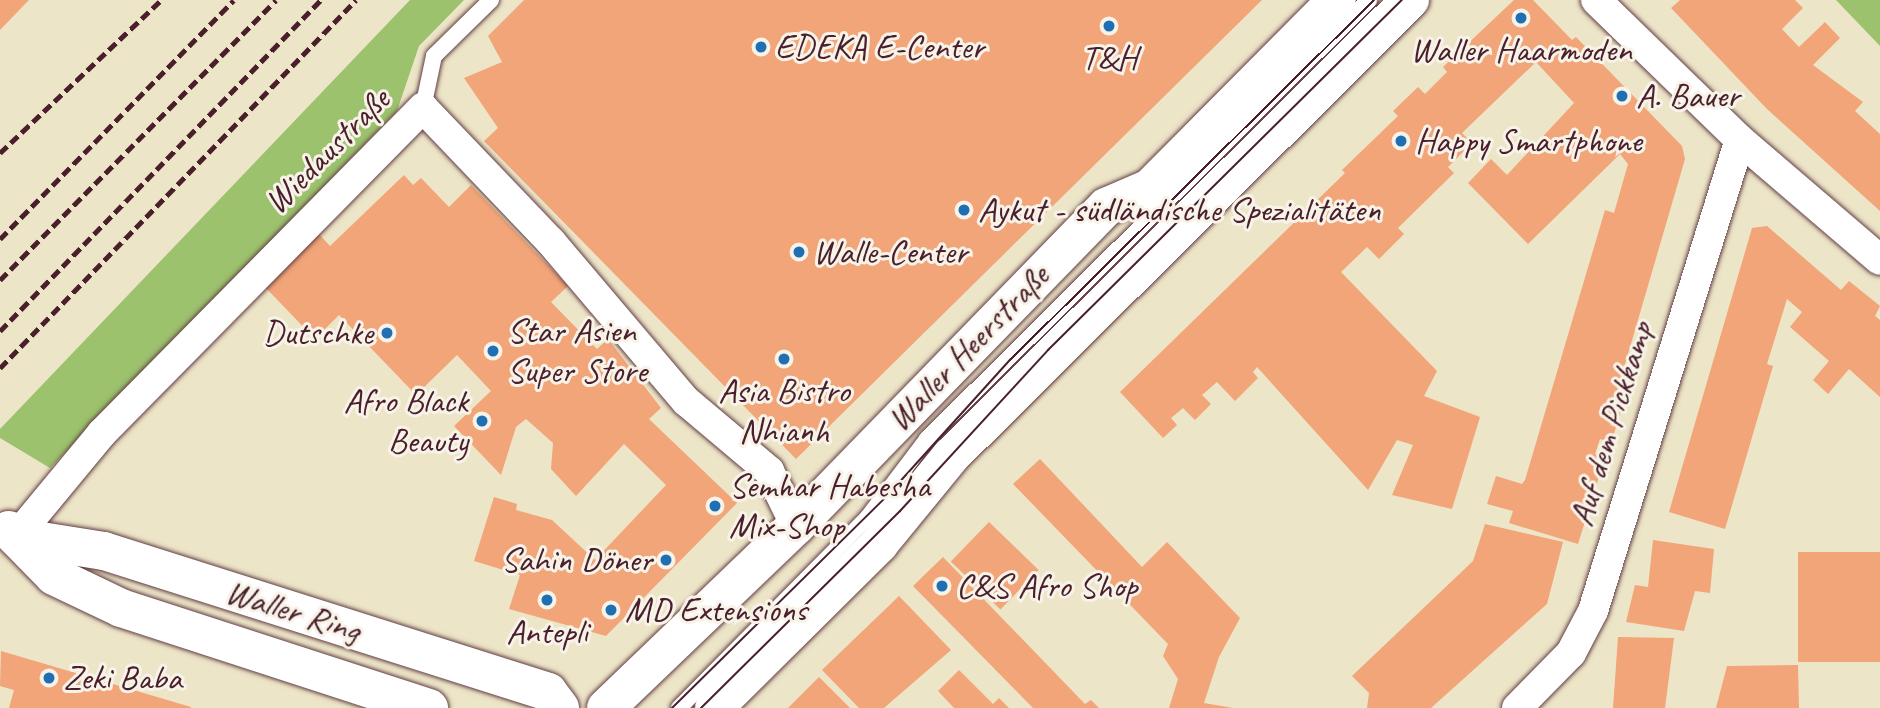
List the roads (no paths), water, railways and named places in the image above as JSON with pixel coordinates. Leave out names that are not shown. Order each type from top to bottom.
[{"type":"main road","name":"Waller Heerstraße","points":[[606,708],[796,526],[1106,207],[1150,188],[1337,0]]},
{"type":"main road","name":"Waller Heerstraße","points":[[714,708],[879,544],[951,456],[1410,0]]},
{"type":"main road","name":"Waller Ring","points":[[5,537],[54,576],[121,608],[429,708]]},
{"type":"main road","name":"Waller Ring","points":[[5,537],[104,551],[548,692],[560,708]]},
{"type":"street","points":[[1596,0],[1740,141],[1880,260]]},
{"type":"street","name":"Wiedaustraße","points":[[5,537],[120,415],[424,108],[551,242],[686,401],[769,471],[796,526]]},
{"type":"street","name":"Auf dem Pickkamp","points":[[1517,708],[1571,653],[1593,611],[1740,141]]},
{"type":"lane","points":[[424,108],[435,56],[491,0]]},
{"type":"lane","points":[[679,708],[868,517],[927,439],[1369,0]]},
{"type":"tram line","points":[[672,708],[886,497],[1010,360],[1374,0]]},
{"type":"tram line","points":[[701,708],[900,511],[1048,350],[1402,0]]},
{"type":"railway","points":[[0,153],[161,0]]},
{"type":"railway","points":[[0,239],[234,0]]},
{"type":"railway","points":[[0,280],[276,0]]},
{"type":"railway","points":[[0,331],[321,0]]},
{"type":"railway","points":[[0,368],[356,0]]},
{"type":"place","name":"Waller Haarmoden","points":[[1521,18]]},
{"type":"place","name":"T&H","points":[[1109,26]]},
{"type":"place","name":"EDEKA E-Center","points":[[761,47]]},
{"type":"place","name":"A. Bauer","points":[[1622,96]]},
{"type":"place","name":"Happy Smartphone","points":[[1401,141]]},
{"type":"place","name":"Aykut - südländische Spezialitäten","points":[[964,210]]},
{"type":"place","name":"Walle-Center","points":[[799,252]]},
{"type":"place","name":"Dutschke","points":[[387,333]]},
{"type":"place","name":"Star Asien Super Store","points":[[493,351]]},
{"type":"place","name":"Asia Bistro Nhianh","points":[[784,359]]},
{"type":"place","name":"Afro Black Beauty","points":[[482,421]]},
{"type":"place","name":"Semhar Habesha Mix-Shop","points":[[715,506]]},
{"type":"place","name":"Sahin Döner","points":[[666,560]]},
{"type":"place","name":"C&S Afro Shop","points":[[942,586]]},
{"type":"place","name":"Antepli","points":[[547,600]]},
{"type":"place","name":"MD Extensions","points":[[611,610]]},
{"type":"place","name":"Zeki Baba","points":[[49,678]]}]
